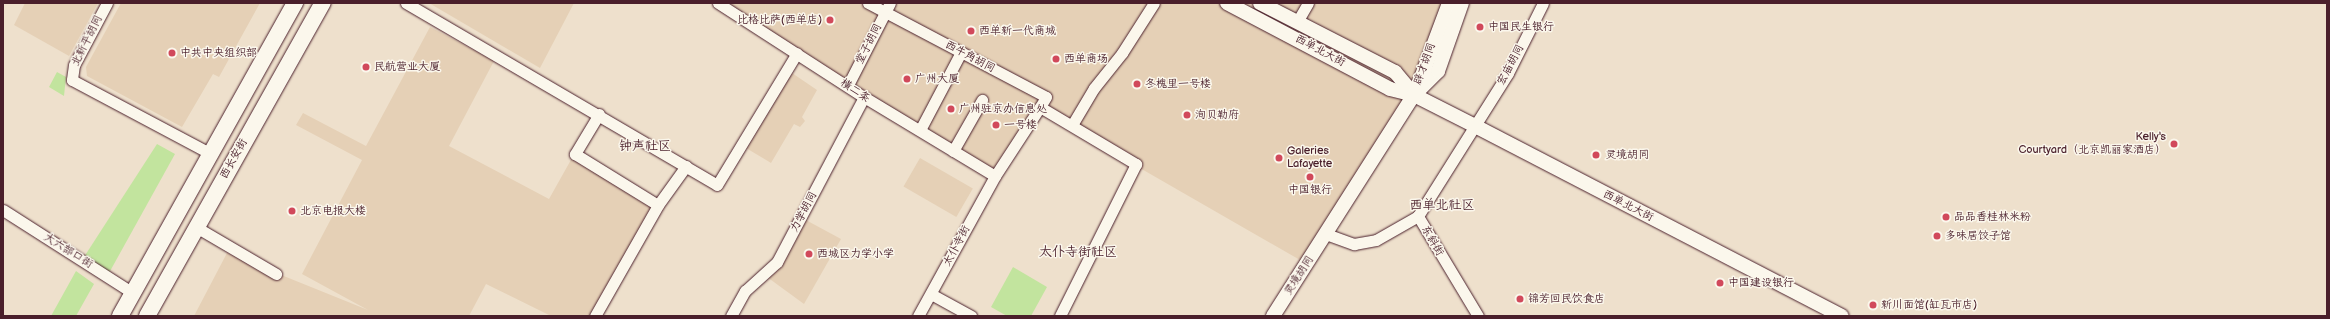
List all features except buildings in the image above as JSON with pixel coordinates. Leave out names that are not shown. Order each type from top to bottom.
[{"type":"highway","name":"西长安街","points":[[120,316],[295,3]]},
{"type":"highway","name":"西长安街","points":[[147,316],[323,3]]},
{"type":"main road","name":"西单北大街","points":[[1227,3],[1411,100],[1475,126],[1842,316]]},
{"type":"main road","name":"西单北大街","points":[[1260,3],[1395,72],[1411,100]]},
{"type":"main road","name":"辟才胡同","points":[[1411,100],[1448,3]]},
{"type":"main road","name":"辟才胡同","points":[[1411,100],[1438,71],[1462,3]]},
{"type":"main road","name":"灵境胡同","points":[[1273,316],[1411,100]]},
{"type":"street","name":"北新平胡同","points":[[107,3],[76,60],[72,80],[211,154]]},
{"type":"street","points":[[406,3],[717,184],[797,52]]},
{"type":"street","name":"横二条","points":[[718,3],[797,52],[864,97],[995,176]]},
{"type":"street","points":[[868,3],[887,7]]},
{"type":"street","points":[[1072,125],[1094,88],[1122,53],[1154,3]]},
{"type":"street","points":[[1297,22],[1308,3]]},
{"type":"street","name":"宏庙胡同","points":[[1475,126],[1508,73],[1543,3]]},
{"type":"street","name":"堂子胡同","points":[[848,85],[887,7]]},
{"type":"street","name":"西牛角胡同","points":[[887,7],[1046,97],[1040,107]]},
{"type":"street","points":[[920,130],[960,54]]},
{"type":"street","name":"力学胡同","points":[[731,316],[745,291],[777,262],[864,97]]},
{"type":"street","points":[[953,151],[982,100]]},
{"type":"street","points":[[1040,107],[1136,164],[1060,316]]},
{"type":"street","name":"太仆寺街","points":[[918,316],[995,176],[1040,107]]},
{"type":"street","points":[[599,114],[575,154],[658,205]]},
{"type":"street","name":"东斜街","points":[[1475,126],[1418,216],[1478,316]]},
{"type":"street","points":[[594,316],[658,205],[686,166]]},
{"type":"street","name":"大六部口街","points":[[3,210],[133,293]]},
{"type":"street","points":[[1326,234],[1354,244],[1376,240],[1418,216]]},
{"type":"street","points":[[196,227],[276,274]]},
{"type":"street","points":[[931,294],[972,316]]},
{"type":"shaded area","points":[[25,3],[98,3],[69,56],[14,25]]},
{"type":"shaded area","points":[[121,3],[260,3],[219,77],[213,74],[182,127],[87,76],[86,67]]},
{"type":"shaded area","points":[[429,3],[574,3],[540,68]]},
{"type":"shaded area","points":[[718,3],[1448,3],[1416,87],[1307,264],[1039,110],[991,174]]},
{"type":"shaded area","points":[[430,27],[494,61],[449,146],[549,199],[572,158],[657,206],[591,316],[551,316],[486,284],[469,316],[194,316],[227,253],[368,310],[302,274],[362,160],[296,125],[303,113],[366,146]]},
{"type":"shaded area","points":[[792,73],[817,90],[802,117],[805,121],[800,127],[794,124],[771,163],[746,148]]},
{"type":"shaded area","points":[[920,158],[973,188],[956,217],[904,187]]},
{"type":"shaded area","name":"西城区力学小学","points":[[804,219],[841,239],[804,304],[767,277]]},
{"type":"green space","points":[[57,72],[66,77],[64,96],[49,87]]},
{"type":"green space","points":[[157,144],[175,154],[109,273],[84,257]]},
{"type":"green space","points":[[1013,267],[1047,287],[1031,316],[1007,316],[991,307]]},
{"type":"green space","points":[[76,271],[94,284],[76,316],[51,316]]},
{"type":"place","name":"比格比萨(西单店)","points":[[830,20]]},
{"type":"place","name":"中国民生银行","points":[[1480,27]]},
{"type":"place","name":"西单新一代商城","points":[[971,31]]},
{"type":"place","name":"中共中央组织部","points":[[172,53]]},
{"type":"place","name":"西单商场","points":[[1056,59]]},
{"type":"place","name":"民航营业大厦","points":[[366,67]]},
{"type":"place","name":"广州大厦","points":[[907,79]]},
{"type":"place","name":"冬槐里一号楼","points":[[1137,84]]},
{"type":"place","name":"广州驻京办信息处","points":[[951,109]]},
{"type":"place","name":"洵贝勒府","points":[[1187,115]]},
{"type":"place","name":"一号楼","points":[[996,125]]},
{"type":"place","name":"Kelly's Courtyard（北京凯丽家酒店）","points":[[2174,144]]},
{"type":"place","name":"灵境胡同","points":[[1596,155]]},
{"type":"place","name":"Galeries Lafayette","points":[[1279,158]]},
{"type":"place","name":"中国银行","points":[[1310,177]]},
{"type":"place","name":"北京电报大楼","points":[[292,211]]},
{"type":"place","name":"品品香桂林米粉","points":[[1946,217]]},
{"type":"place","name":"多味居饺子馆","points":[[1937,236]]},
{"type":"place","name":"西城区力学小学","points":[[809,254]]},
{"type":"place","name":"中国建设银行","points":[[1720,283]]},
{"type":"place","name":"锦芳回民饮食店","points":[[1520,299]]},
{"type":"place","name":"新川面馆(缸瓦市店)","points":[[1873,305]]},
{"type":"district","name":"钟声社区","points":[[645,146]]},
{"type":"district","name":"西单北社区","points":[[1442,205]]},
{"type":"district","name":"太仆寺街社区","points":[[1078,252]]}]
